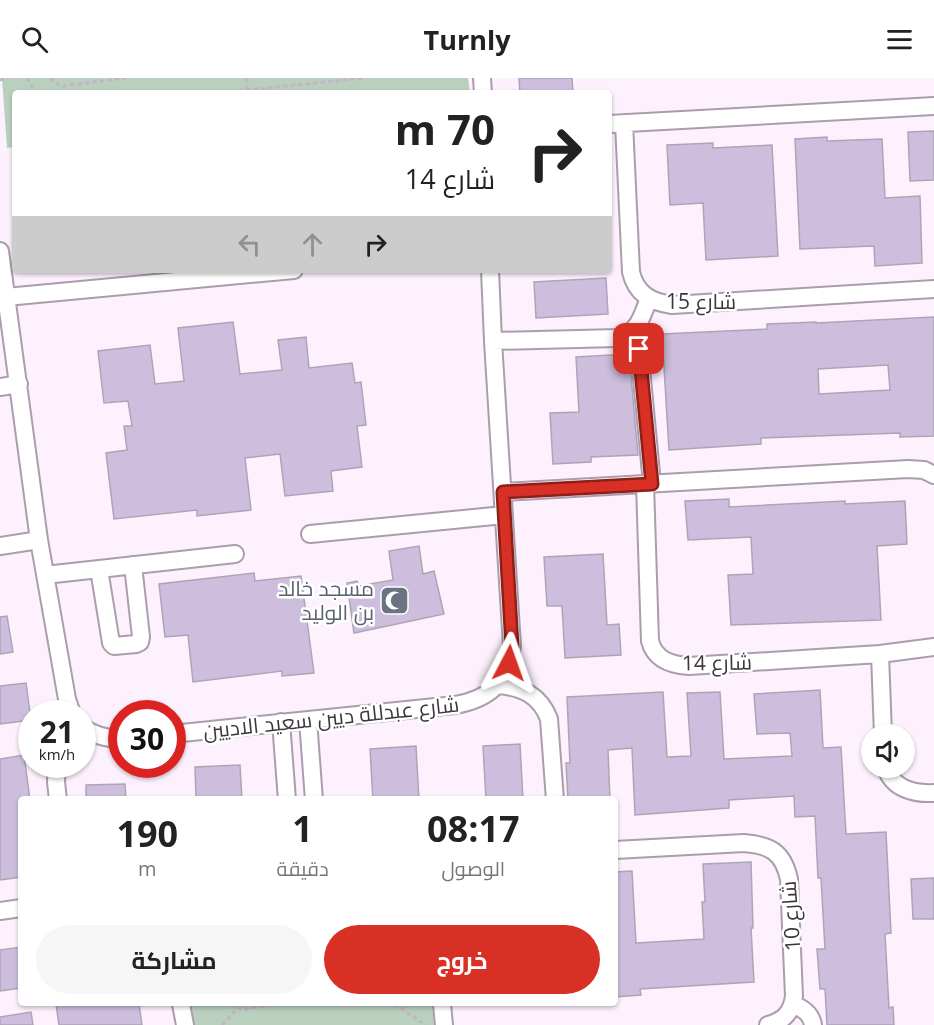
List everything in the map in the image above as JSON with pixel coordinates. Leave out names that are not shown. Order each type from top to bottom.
[{"type":"street","name":"شارع 15","points":[[934,106],[616,124],[631,272],[636,286],[649,298],[672,305],[934,289]]},
{"type":"street","points":[[0,251],[39,540],[67,700]]},
{"type":"street","points":[[6,297],[262,273]]},
{"type":"street","points":[[490,273],[512,646],[509,663],[498,685],[523,691],[536,699],[545,709],[549,719],[555,796]]},
{"type":"street","points":[[493,341],[618,338],[629,334],[637,326],[649,298]]},
{"type":"street","name":"شارع 14","points":[[637,326],[649,484],[650,641],[658,657],[668,662],[689,666],[880,654],[934,647]]},
{"type":"street","points":[[0,387],[19,384]]},
{"type":"street","points":[[503,492],[908,469],[924,470],[934,475]]},
{"type":"street","points":[[310,534],[504,515]]},
{"type":"street","points":[[0,546],[39,540]]},
{"type":"street","points":[[45,575],[235,554]]},
{"type":"street","points":[[99,569],[111,643],[114,646],[136,644],[140,642],[141,637],[133,565]]},
{"type":"street","points":[[880,654],[883,724]]},
{"type":"street","name":"شارع عبدللة ديين سعيد الاديين","points":[[186,733],[469,703],[487,695],[498,685]]},
{"type":"street","points":[[308,720],[314,796]]},
{"type":"street","points":[[281,723],[287,796]]},
{"type":"street","points":[[56,778],[58,796]]},
{"type":"street","points":[[891,778],[905,790],[934,793]]},
{"type":"street","name":"شارع 10","points":[[618,850],[744,843],[759,844],[774,852],[783,863],[789,879],[795,987],[793,1004]]},
{"type":"street","points":[[0,911],[18,908]]},
{"type":"street","points":[[768,1025],[786,1016],[793,1004],[806,1010],[813,1025]]},
{"type":"street","points":[[182,1006],[185,1025]]},
{"type":"street","points":[[442,1006],[444,1025]]},
{"type":"path","points":[[0,80],[8,78]]},
{"type":"path","points":[[50,78],[63,86],[126,78]]},
{"type":"path","points":[[246,78],[247,90],[365,78]]},
{"type":"path","points":[[234,1006],[242,1010],[263,1006]]},
{"type":"path","points":[[397,1006],[426,1025]]},
{"type":"path","points":[[222,1025],[238,1008]]},
{"type":"green space","points":[[2,78],[468,78],[470,90],[12,90],[12,147],[7,148]]},
{"type":"green space","points":[[187,1006],[438,1006],[440,1025],[190,1025]]},
{"type":"building","points":[[519,78],[572,78],[573,90],[520,90]]},
{"type":"building","points":[[934,131],[934,180],[910,181],[908,132]]},
{"type":"building","points":[[827,137],[827,141],[882,139],[885,198],[920,196],[922,263],[875,266],[874,246],[800,249],[795,139]]},
{"type":"building","points":[[713,143],[713,148],[772,145],[778,256],[706,260],[703,203],[670,205],[667,145]]},
{"type":"building","points":[[606,278],[608,314],[536,318],[534,282]]},
{"type":"building","points":[[934,317],[934,436],[900,437],[900,433],[761,438],[761,444],[669,450],[662,334],[767,329],[767,324]],"holes":[[[888,365],[890,390],[819,394],[818,369]]]},
{"type":"building","points":[[233,322],[240,374],[282,370],[278,340],[306,337],[309,368],[352,363],[355,383],[361,382],[366,425],[357,426],[362,467],[331,471],[333,491],[285,496],[280,454],[245,458],[251,510],[197,516],[197,510],[114,519],[106,453],[127,450],[124,426],[132,426],[128,401],[104,403],[98,351],[150,345],[155,384],[184,381],[178,328]]},
{"type":"building","points":[[629,354],[638,455],[591,457],[591,462],[553,464],[550,413],[579,412],[576,357]]},
{"type":"building","points":[[729,499],[729,507],[845,501],[845,504],[905,501],[907,544],[877,546],[881,620],[731,625],[728,575],[753,574],[751,537],[688,540],[685,501]]},
{"type":"building","name":"مسجد خالد بن الوليد","points":[[419,546],[423,574],[434,571],[444,614],[354,633],[347,583],[357,581],[359,586],[393,580],[389,551]]},
{"type":"building","points":[[603,554],[607,625],[619,624],[621,655],[565,658],[562,606],[547,606],[544,557]]},
{"type":"building","points":[[254,573],[255,581],[301,576],[314,673],[282,676],[282,671],[193,682],[188,635],[165,637],[159,584]]},
{"type":"building","points":[[7,616],[13,652],[0,654],[0,617]]},
{"type":"building","points":[[26,683],[28,700],[18,700],[18,722],[0,724],[0,686]]},
{"type":"building","points":[[820,690],[823,748],[841,747],[846,834],[886,832],[891,933],[885,934],[889,1008],[893,1007],[894,1025],[827,1025],[825,989],[820,989],[817,949],[825,949],[815,816],[795,817],[794,796],[729,800],[729,808],[635,815],[632,748],[608,750],[610,796],[568,796],[566,763],[570,763],[567,697],[663,692],[667,757],[691,756],[687,693],[720,692],[724,759],[792,756],[790,733],[757,734],[754,694]]},
{"type":"building","points":[[520,744],[523,796],[486,796],[483,746]]},
{"type":"building","points":[[416,746],[419,796],[373,796],[370,749]]},
{"type":"building","points":[[18,756],[18,778],[27,778],[29,796],[18,796],[18,877],[0,880],[0,759]]},
{"type":"building","points":[[240,765],[242,796],[196,796],[195,767]]},
{"type":"building","points":[[125,784],[126,796],[86,796],[86,785]]},
{"type":"building","points":[[751,862],[754,982],[640,989],[641,995],[618,997],[618,872],[632,871],[636,943],[704,939],[703,864]]},
{"type":"building","points":[[934,878],[934,919],[913,919],[911,879]]},
{"type":"building","points":[[18,947],[18,988],[0,991],[0,950]]},
{"type":"building","points":[[56,1006],[139,1006],[142,1025],[59,1025]]},
{"type":"building","points":[[31,1012],[33,1025],[0,1025],[0,1017]]},
{"type":"place","name":"مسجد خالد بن الوليد","points":[[395,600]]},
{"type":"route","points":[[509,663],[512,646],[503,492],[652,484],[639,349]]}]
